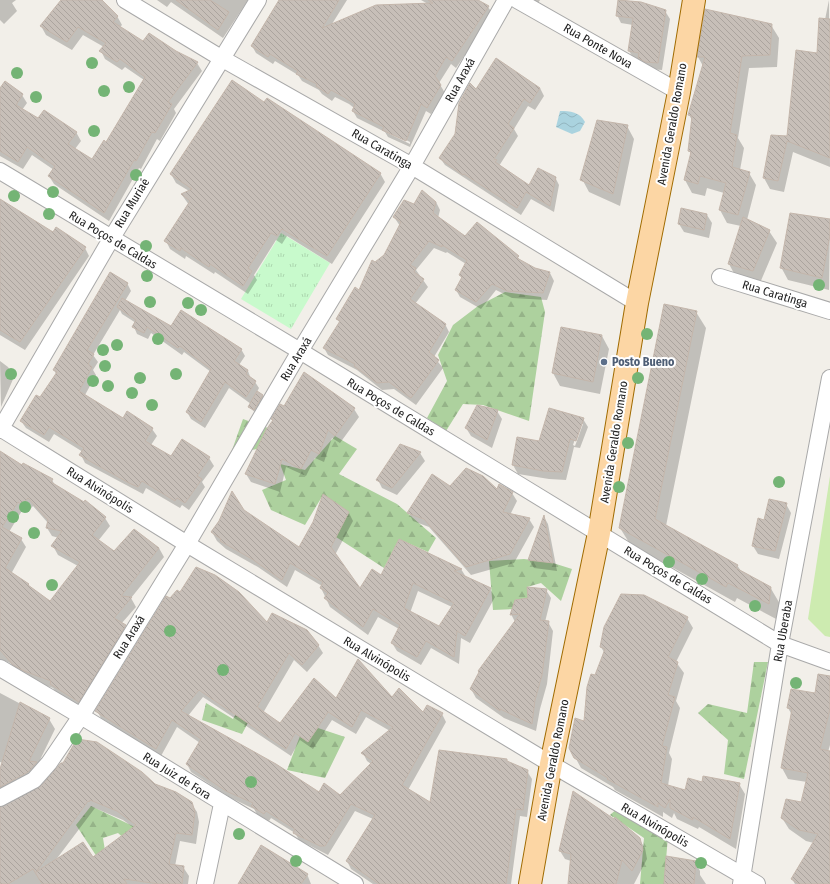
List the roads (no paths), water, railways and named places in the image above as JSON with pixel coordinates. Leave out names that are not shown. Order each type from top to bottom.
[{"type":"main road","name":"Avenida Geraldo Romano","points":[[530,884],[550,764],[599,533],[637,303],[679,92],[694,0]]},
{"type":"street","name":"Rua Caratinga","points":[[125,0],[221,58],[412,166],[637,303]]},
{"type":"street","name":"Rua Muriaé","points":[[0,429],[111,239],[258,0]]},
{"type":"street","name":"Rua Araxá","points":[[0,798],[34,780],[49,763],[81,716],[187,544],[300,351],[412,166],[506,0]]},
{"type":"street","name":"Rua Ponte Nova","points":[[517,0],[679,92]]},
{"type":"street","name":"Rua Poços de Caldas","points":[[0,171],[111,239],[300,351],[780,644],[830,662]]},
{"type":"street","name":"Rua Caratinga","points":[[720,277],[830,311]]},
{"type":"street","name":"Rua Uberaba","points":[[742,880],[780,644],[830,378]]},
{"type":"street","name":"Rua Alvinópolis","points":[[0,429],[742,880],[757,884]]},
{"type":"street","name":"Rua Juiz de Fora","points":[[0,668],[355,884]]},
{"type":"street","points":[[205,884],[222,804]]},
{"type":"water","points":[[560,111],[578,114],[583,119],[585,122],[580,131],[572,134],[556,127]]},
{"type":"place","name":"Posto Bueno","points":[[604,362]]}]
